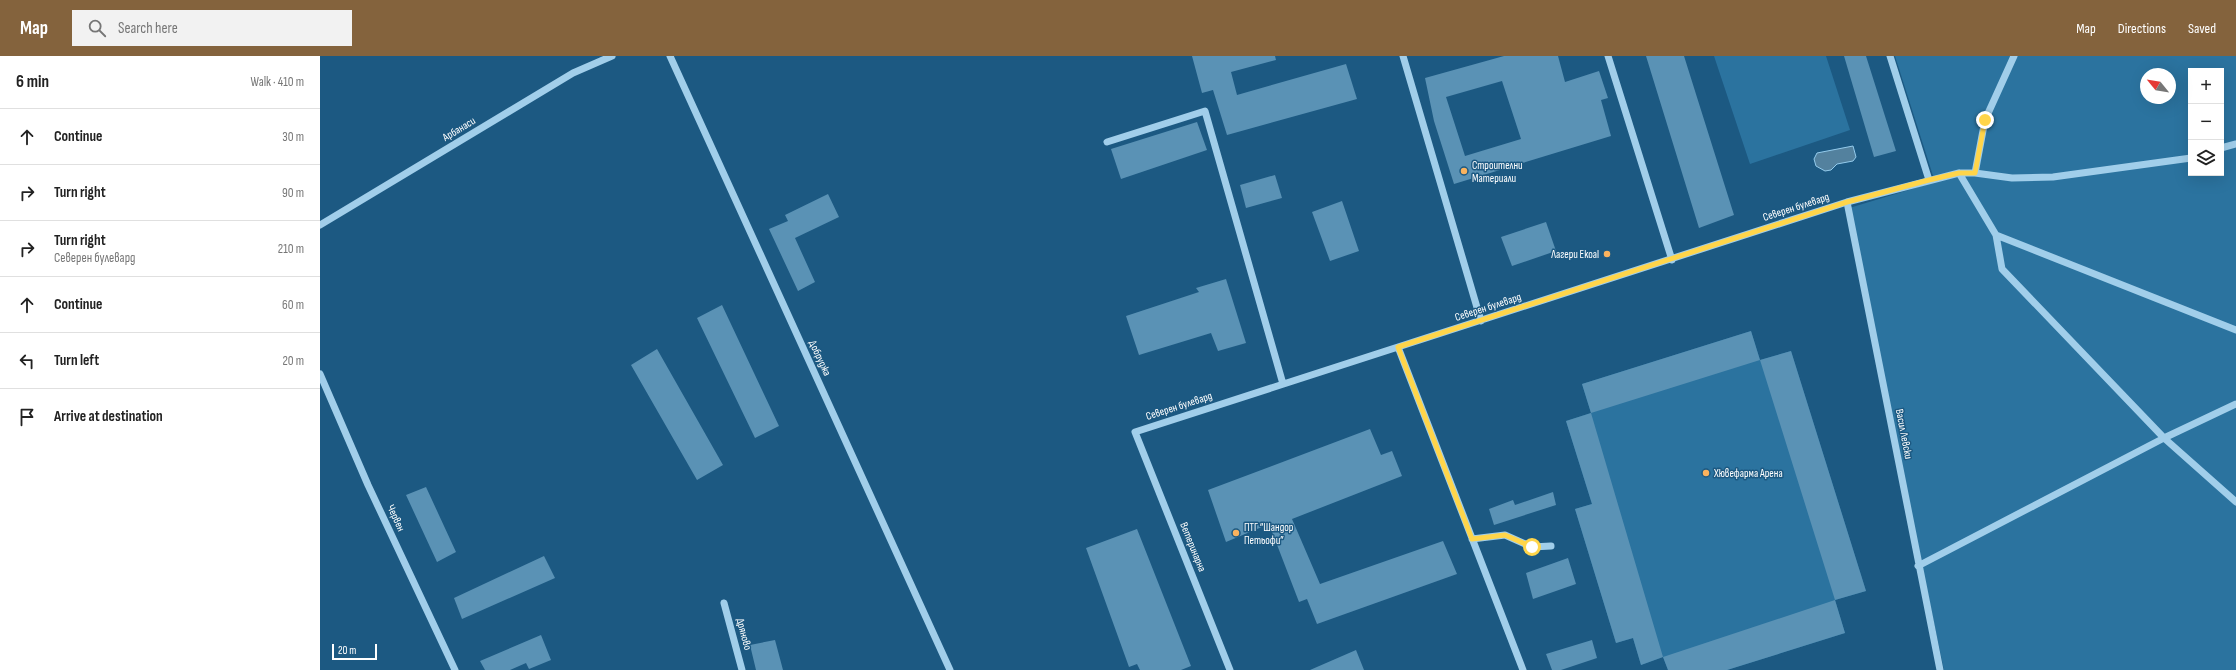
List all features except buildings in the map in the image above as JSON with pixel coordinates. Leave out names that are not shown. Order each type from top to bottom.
[{"type":"street","name":"Арбанаси","points":[[320,225],[573,73],[612,56]]},
{"type":"street","name":"Добруджа","points":[[670,56],[950,670]]},
{"type":"street","points":[[1403,56],[1481,321]]},
{"type":"street","points":[[1608,56],[1672,260]]},
{"type":"street","points":[[1890,56],[1929,180]]},
{"type":"street","points":[[1975,173],[1985,120],[2014,56]]},
{"type":"street","points":[[1107,142],[1204,111],[1283,384]]},
{"type":"street","points":[[2224,147],[2236,144]]},
{"type":"street","name":"Северен булевард","points":[[1135,432],[1672,260],[1847,202],[1929,180],[1959,173],[1975,173],[2012,178],[2053,177],[2188,158]]},
{"type":"street","points":[[1959,173],[1996,235],[2002,269],[2164,438],[2236,502]]},
{"type":"street","name":"Васил Левски","points":[[1847,202],[1918,566],[1940,670]]},
{"type":"street","points":[[1996,235],[2236,330]]},
{"type":"street","points":[[1398,347],[1523,670]]},
{"type":"street","name":"Червен","points":[[320,374],[368,485],[455,670]]},
{"type":"street","points":[[1918,566],[2164,438],[2236,404]]},
{"type":"street","name":"Ветеринарна","points":[[1135,432],[1230,670]]},
{"type":"street","points":[[1472,539],[1505,535],[1532,547],[1551,546]]},
{"type":"street","name":"Дряново","points":[[724,603],[742,670]]},
{"type":"shaded area","points":[[1714,56],[1826,56],[1850,130],[1750,164]]},
{"type":"shaded area","points":[[1895,56],[2236,56],[2236,670],[1944,670],[1846,209],[1935,182]]},
{"type":"shaded area","points":[[1853,146],[1856,157],[1853,161],[1837,164],[1831,170],[1825,171],[1816,166],[1814,159],[1817,153]]},
{"type":"shaded area","name":"Хювефарма Арена","points":[[1751,331],[1760,360],[1791,351],[1866,591],[1835,600],[1845,633],[1727,670],[1668,670],[1663,657],[1641,665],[1633,638],[1616,643],[1575,509],[1592,504],[1566,421],[1591,413],[1582,384]]},
{"type":"place","name":"Строителни Материали","points":[[1464,171]]},
{"type":"place","name":"Лагери Ekoal","points":[[1607,254]]},
{"type":"place","name":"Хювефарма Арена","points":[[1706,473]]},
{"type":"place","name":"ПТГ “Шандор Петьофи”","points":[[1236,533]]},
{"type":"route","points":[[1532,547],[1513,540],[1505,535],[1472,539],[1398,347],[1672,260],[1847,202],[1959,173],[1975,173],[1985,120]]}]
